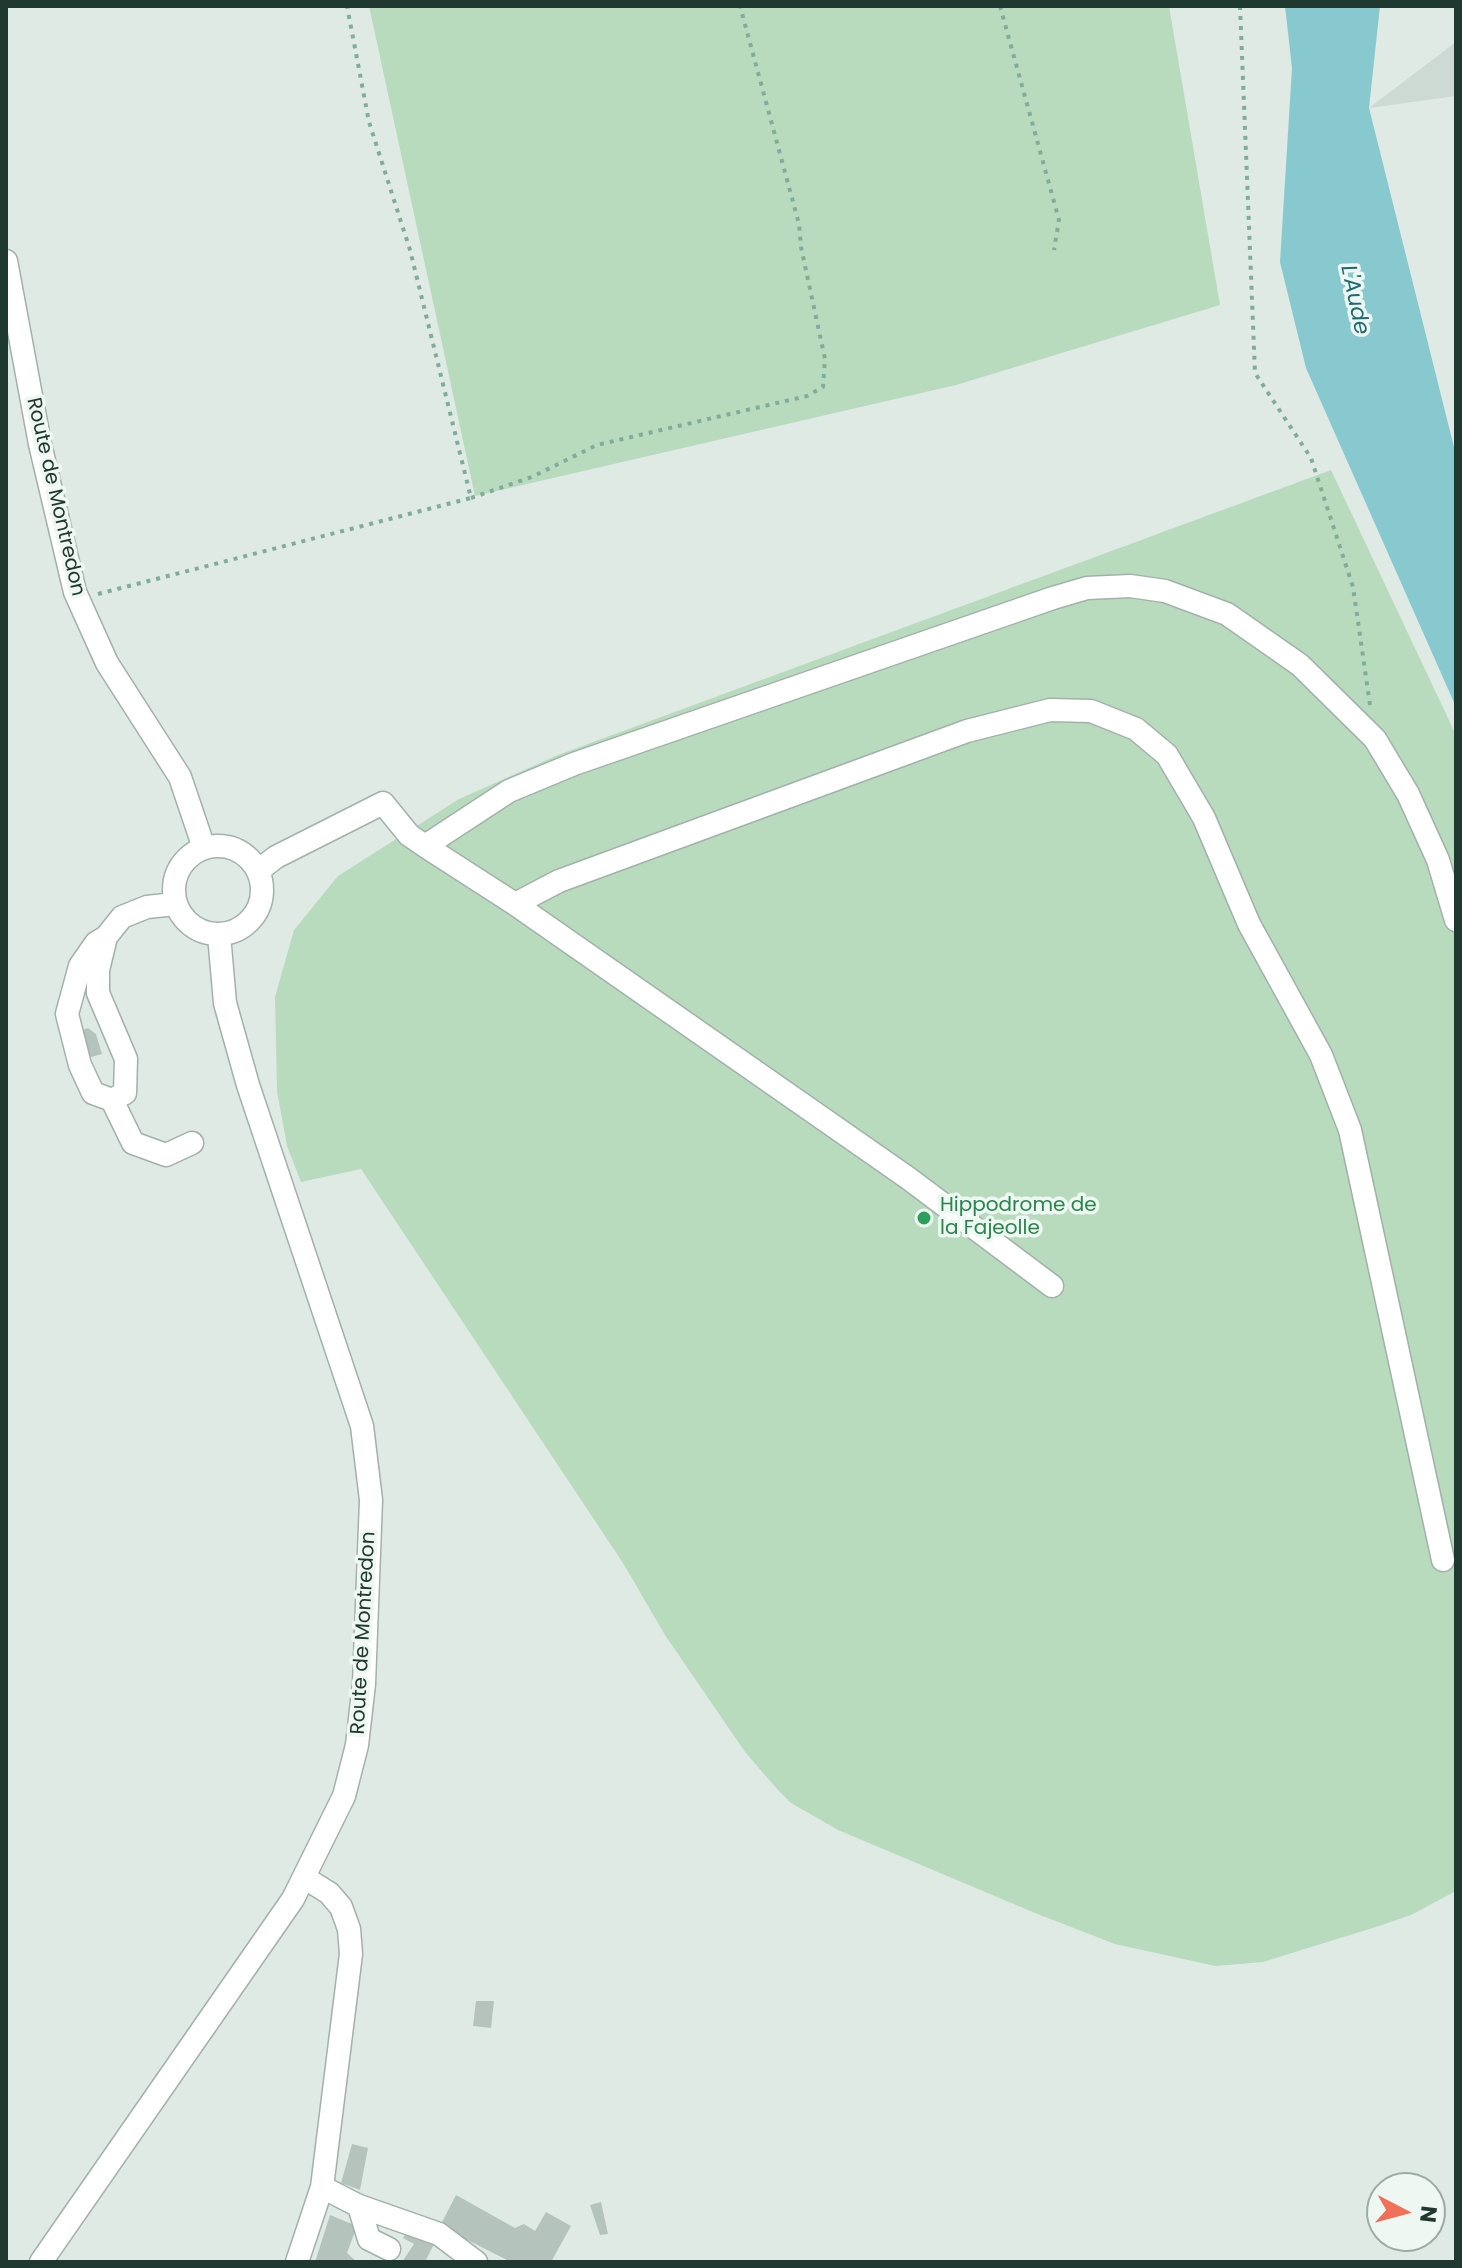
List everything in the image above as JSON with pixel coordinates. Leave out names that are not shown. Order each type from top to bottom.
[{"type":"street","name":"Route de Montredon","points":[[6,261],[40,444],[77,598],[107,663],[180,777],[204,848]]},
{"type":"street","points":[[425,846],[509,791],[574,764],[1087,588],[1130,586],[1165,591],[1227,614],[1300,665],[1375,739],[1408,794],[1438,860],[1456,920]]},
{"type":"street","points":[[515,904],[559,881],[967,731],[1050,710],[1091,711],[1136,729],[1167,755],[1204,818],[1249,924],[1321,1055],[1350,1130],[1443,1560]]},
{"type":"street","points":[[258,871],[276,857],[383,803],[409,835],[515,904],[908,1178],[1052,1286]]},
{"type":"street","points":[[213,844],[236,848],[258,871],[262,891],[256,912],[247,924],[219,935],[204,933],[184,920],[175,904],[173,887],[180,865],[213,844]]},
{"type":"street","points":[[175,904],[147,907],[122,917],[106,937],[96,943],[80,966],[67,1014],[80,1065],[93,1093],[112,1100],[133,1143],[166,1155],[192,1143]]},
{"type":"street","name":"Route de Montredon","points":[[41,2262],[305,1878],[344,1796],[357,1745],[364,1684],[371,1500],[362,1426],[248,1085],[225,1003],[219,935]]},
{"type":"street","points":[[106,937],[98,970],[98,993],[126,1059],[125,1093],[112,1100]]},
{"type":"street","points":[[297,2262],[322,2187],[351,1954],[349,1929],[341,1907],[329,1893],[305,1878]]},
{"type":"street","points":[[322,2187],[359,2206],[439,2234],[476,2262]]},
{"type":"street","points":[[359,2206],[369,2239],[389,2249]]},
{"type":"path","points":[[347,6],[369,122],[410,250],[471,498]]},
{"type":"path","points":[[77,598],[144,584],[471,498],[532,477],[597,445],[807,396],[823,387],[825,359],[799,224],[740,6]]},
{"type":"path","points":[[1000,6],[1059,220],[1054,250]]},
{"type":"path","points":[[1240,6],[1255,373],[1311,458],[1353,587],[1375,739]]},
{"type":"shaded area","points":[[1456,42],[1456,96],[1369,108]]},
{"type":"green space","points":[[369,6],[1169,6],[1220,305],[956,385],[475,496]]},
{"type":"green space","name":"Hippodrome de la Fajeolle","points":[[1331,470],[1456,735],[1456,1891],[1411,1915],[1379,1926],[1263,1962],[1215,1966],[1115,1944],[1035,1913],[838,1830],[791,1803],[777,1789],[745,1752],[665,1635],[623,1563],[361,1169],[301,1182],[287,1146],[277,1091],[275,997],[294,930],[338,876],[459,799],[558,755]]},
{"type":"water","name":"L'Aude","points":[[1285,6],[1380,6],[1369,108],[1456,455],[1456,707],[1306,368],[1280,262],[1292,68]]},
{"type":"building","points":[[88,1028],[96,1034],[102,1054],[84,1059],[76,1032]]},
{"type":"building","points":[[476,2001],[494,2001],[491,2028],[473,2026]]},
{"type":"building","points":[[352,2144],[368,2148],[360,2190],[341,2183]]},
{"type":"building","points":[[456,2195],[515,2228],[524,2224],[535,2231],[546,2212],[571,2226],[551,2262],[511,2262],[440,2226]]},
{"type":"building","points":[[601,2202],[608,2234],[600,2235],[590,2205]]},
{"type":"building","points":[[330,2215],[357,2226],[347,2253],[357,2262],[315,2262]]},
{"type":"building","points":[[408,2229],[436,2240],[425,2262],[402,2262],[414,2244],[403,2238]]},
{"type":"place","name":"Hippodrome de la Fajeolle","points":[[924,1218]]}]
